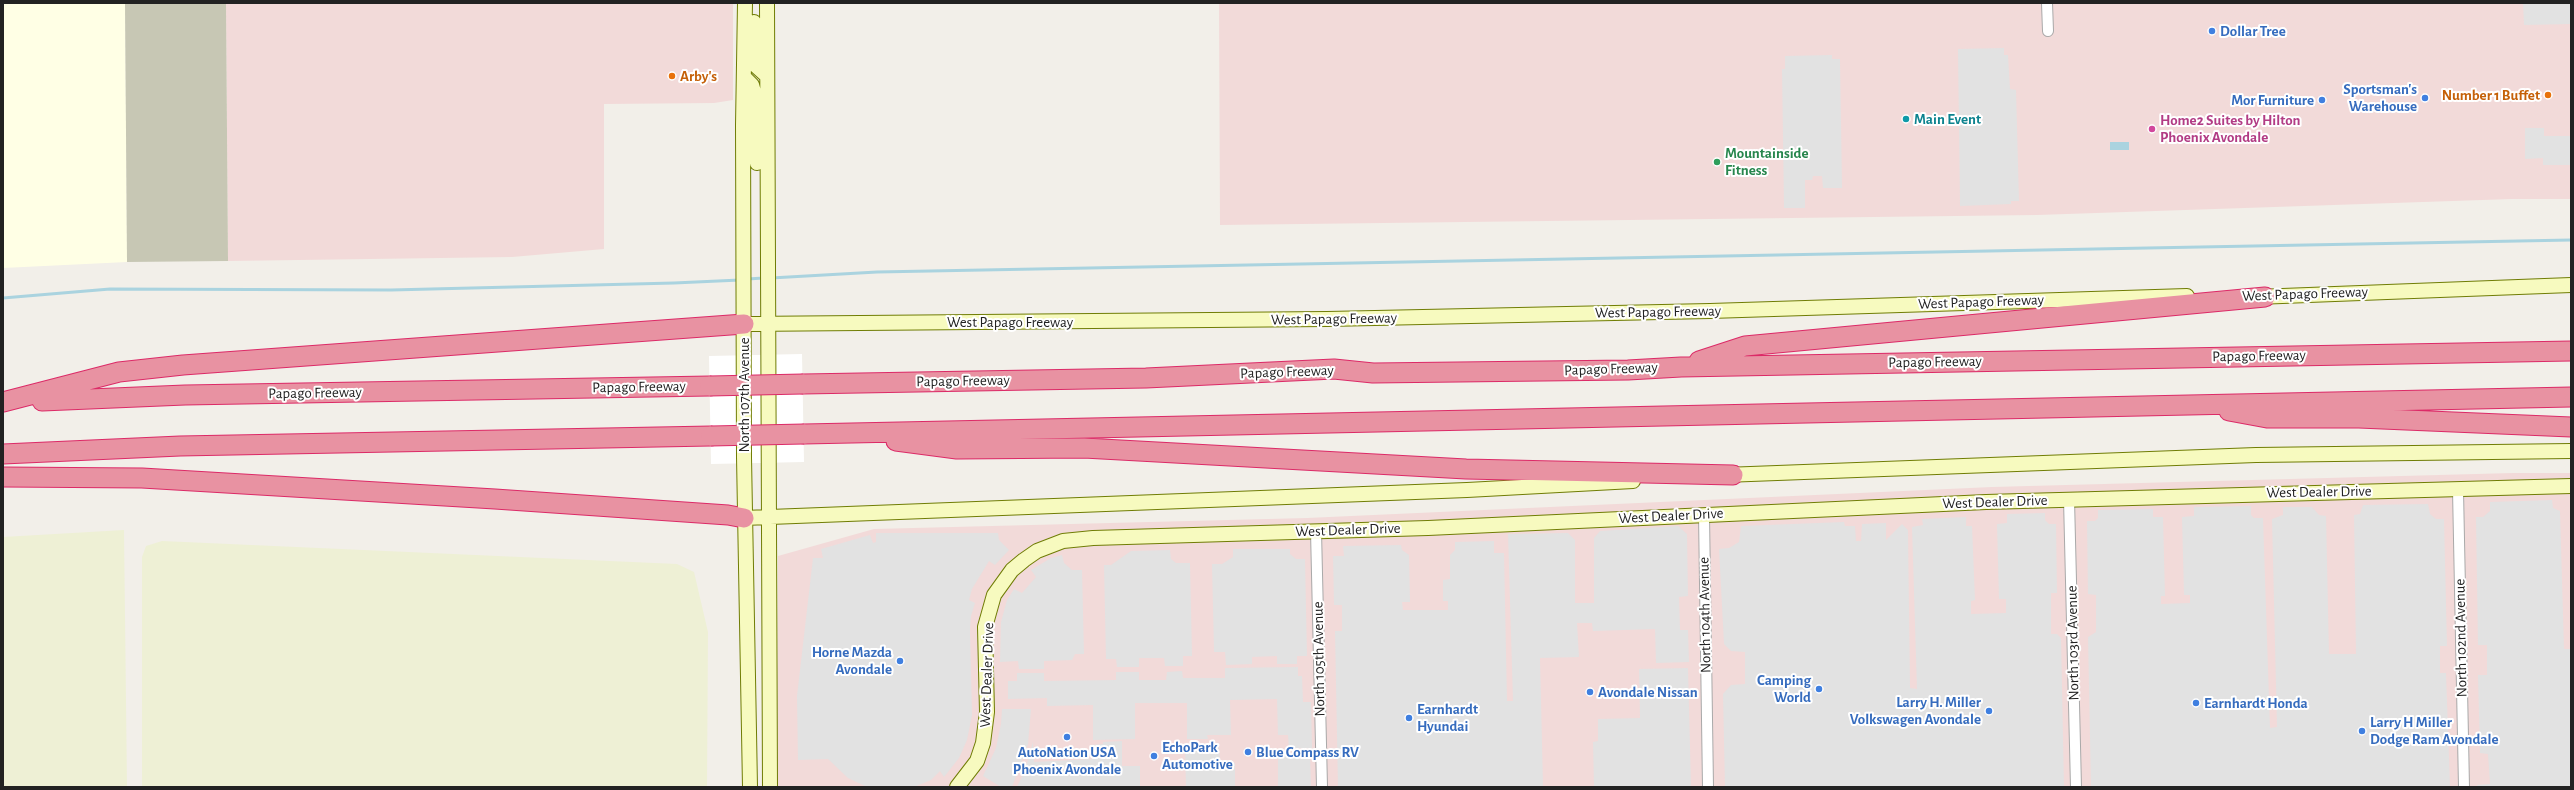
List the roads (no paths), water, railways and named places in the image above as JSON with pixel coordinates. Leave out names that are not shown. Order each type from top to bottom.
[{"type":"highway","points":[[1681,367],[1745,346],[2265,297]]},
{"type":"highway","points":[[3,403],[119,372],[183,365],[744,324]]},
{"type":"highway","name":"Papago Freeway","points":[[3,403],[146,396],[1146,378],[1334,369],[1381,373],[1628,370],[1681,367],[2571,351]]},
{"type":"highway","points":[[3,454],[180,446],[2571,397]]},
{"type":"highway","points":[[2192,404],[2266,418],[2359,418],[2571,427]]},
{"type":"highway","points":[[841,433],[957,449],[1084,448],[1466,469],[1733,475]]},
{"type":"highway","points":[[3,477],[150,479],[728,514],[744,518]]},
{"type":"main road","points":[[746,3],[754,20],[756,66],[767,76]]},
{"type":"main road","name":"North 107th Avenue","points":[[746,3],[743,252],[744,518],[750,787]]},
{"type":"main road","name":"North 107th Avenue","points":[[767,3],[767,196],[770,297],[770,787]]},
{"type":"main road","points":[[744,77],[752,85],[754,92],[759,188],[767,196]]},
{"type":"main road","name":"West Papago Freeway","points":[[744,324],[1327,319],[1718,310],[2188,296],[2265,297],[2571,285]]},
{"type":"main road","points":[[744,518],[1536,487],[1733,475],[2256,455],[2571,451]]},
{"type":"main road","name":"West Dealer Drive","points":[[957,787],[978,761],[983,743],[987,712],[985,627],[994,595],[1012,570],[1024,560],[1050,545],[1086,539],[1316,531],[2069,499],[2571,486]]},
{"type":"street","points":[[2047,3],[2048,31]]},
{"type":"street","name":"North 102nd Avenue","points":[[2458,490],[2464,787]]},
{"type":"street","name":"North 103rd Avenue","points":[[2069,499],[2076,787]]},
{"type":"street","name":"North 104th Avenue","points":[[1704,514],[1708,787]]},
{"type":"street","name":"North 105th Avenue","points":[[1316,531],[1322,787]]},
{"type":"water","points":[[2110,142],[2129,142],[2129,150],[2110,150]]},
{"type":"waterway","points":[[771,278],[877,272],[2571,240]]},
{"type":"waterway","points":[[747,279],[764,278]]},
{"type":"waterway","points":[[3,298],[110,289],[391,290],[740,280]]},
{"type":"place","name":"Dollar Tree","points":[[2212,31]]},
{"type":"place","name":"Arby's","points":[[672,76]]},
{"type":"place","name":"Number 1 Buffet","points":[[2548,95]]},
{"type":"place","name":"Sportsman's Warehouse","points":[[2425,98]]},
{"type":"place","name":"Mor Furniture","points":[[2322,100]]},
{"type":"place","name":"Main Event","points":[[1906,119]]},
{"type":"place","name":"Home2 Suites by Hilton Phoenix Avondale","points":[[2152,129]]},
{"type":"place","name":"Mountainside Fitness","points":[[1717,162]]},
{"type":"place","name":"Horne Mazda Avondale","points":[[900,661]]},
{"type":"place","name":"Camping World","points":[[1819,689]]},
{"type":"place","name":"Avondale Nissan","points":[[1590,692]]},
{"type":"place","name":"Earnhardt Honda","points":[[2196,703]]},
{"type":"place","name":"Larry H. Miller Volkswagen Avondale","points":[[1989,711]]},
{"type":"place","name":"Earnhardt Hyundai","points":[[1409,718]]},
{"type":"place","name":"Larry H Miller Dodge Ram Avondale","points":[[2362,731]]},
{"type":"place","name":"AutoNation USA Phoenix Avondale","points":[[1067,737]]},
{"type":"place","name":"Blue Compass RV","points":[[1248,752]]},
{"type":"place","name":"EchoPark Automotive","points":[[1154,756]]}]
